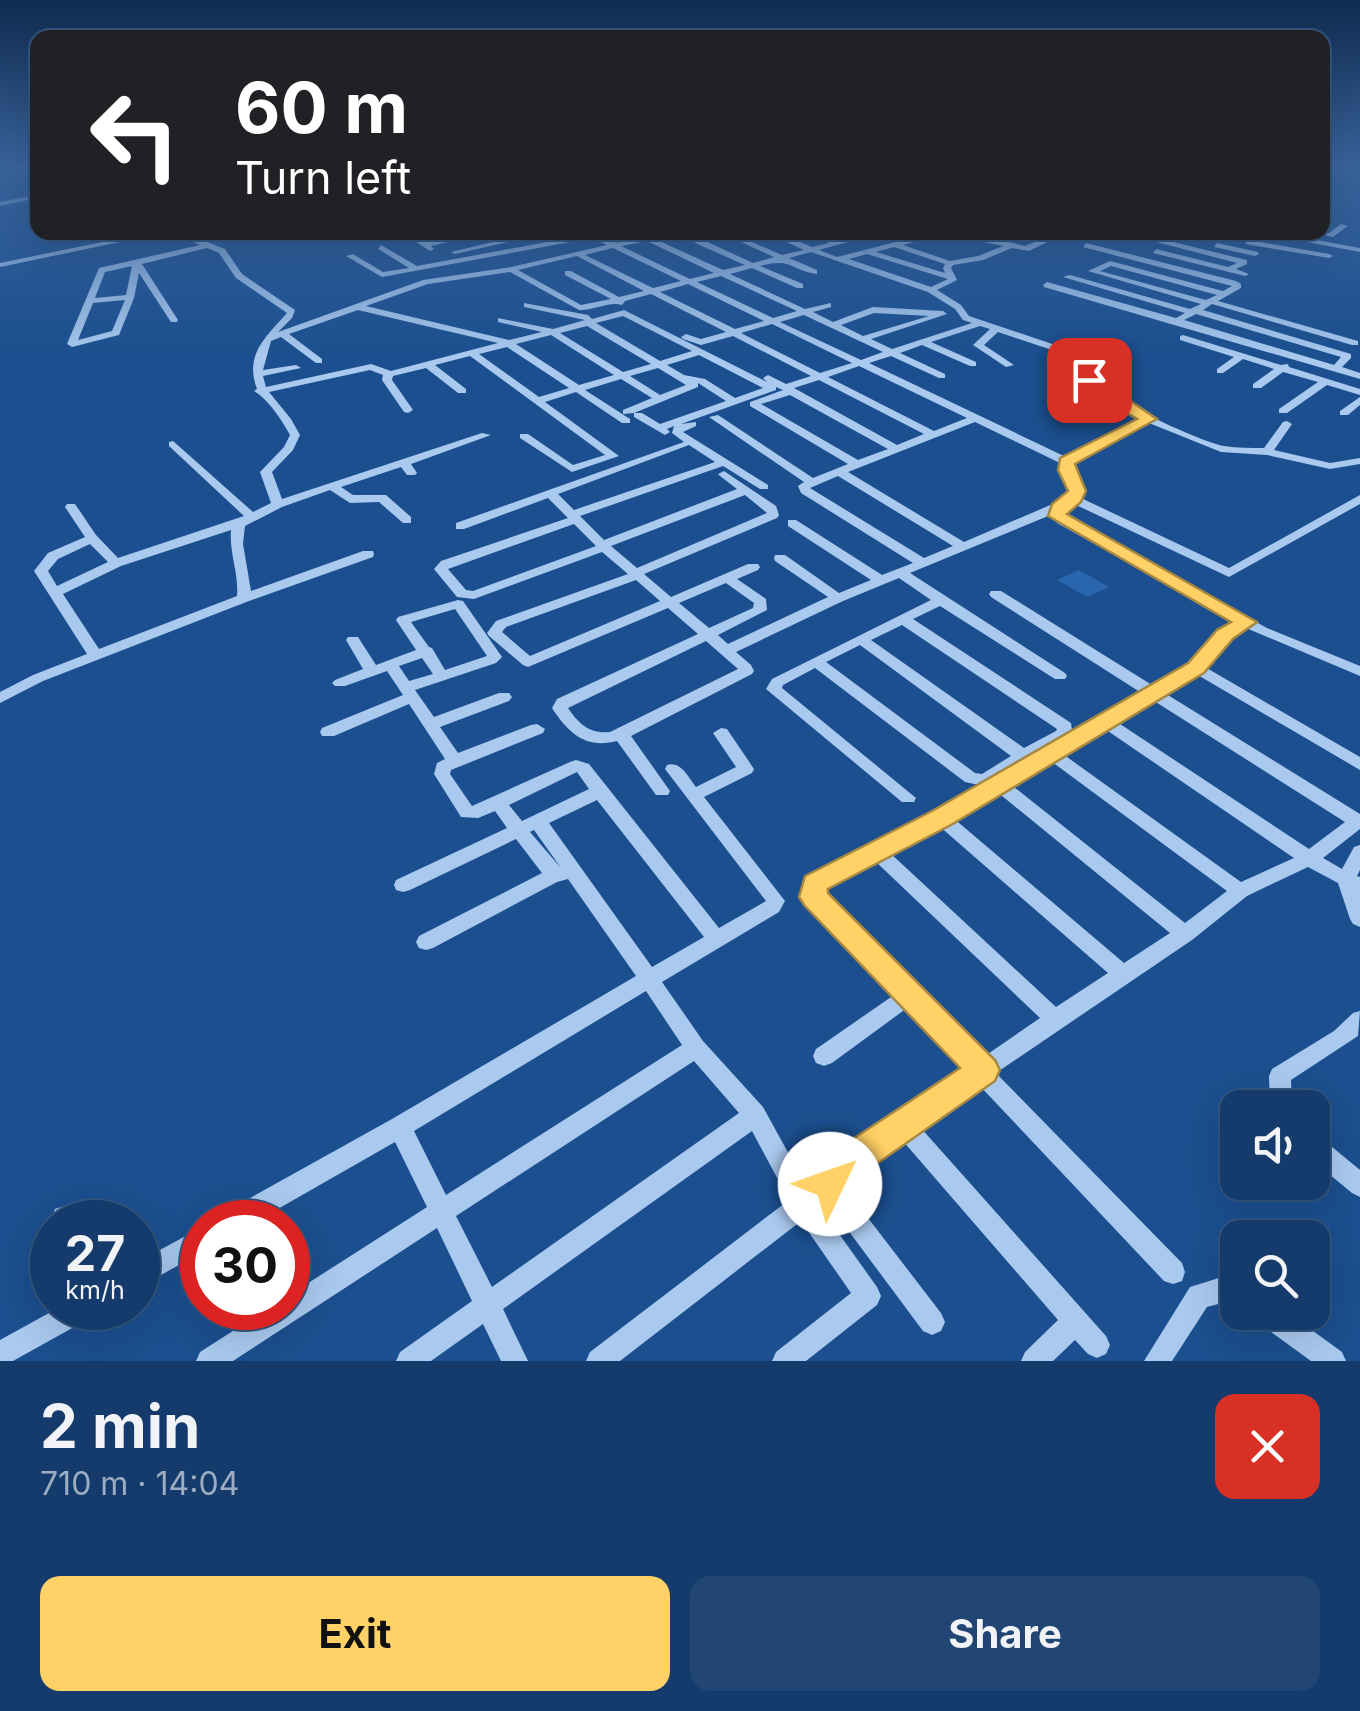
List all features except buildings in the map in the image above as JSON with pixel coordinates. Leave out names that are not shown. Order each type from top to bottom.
[{"type":"street","points":[[0,264],[124,240]]},
{"type":"street","points":[[194,240],[225,254],[239,276],[291,309],[289,318],[266,340],[256,374],[260,392],[289,422],[295,435],[289,448],[266,472],[278,504]]},
{"type":"street","points":[[416,240],[446,258],[489,258],[568,240]]},
{"type":"street","points":[[424,245],[448,240]]},
{"type":"street","points":[[350,256],[380,275],[512,240]]},
{"type":"street","points":[[552,240],[558,243]]},
{"type":"street","points":[[601,240],[971,420],[1066,462]]},
{"type":"street","points":[[266,340],[426,282],[508,270],[640,240]]},
{"type":"street","points":[[652,240],[942,376]]},
{"type":"street","points":[[669,248],[702,240]]},
{"type":"street","points":[[743,240],[814,272]]},
{"type":"street","points":[[786,240],[931,290],[960,309],[962,316],[1082,358],[1094,386],[1149,419],[1212,447],[1267,452],[1330,466],[1360,460]]},
{"type":"street","points":[[829,240],[838,244]]},
{"type":"street","points":[[489,258],[581,308],[852,240]]},
{"type":"street","points":[[841,259],[912,240]]},
{"type":"street","points":[[987,240],[1026,250],[1047,240]]},
{"type":"street","points":[[1074,240],[1238,286],[1176,321]]},
{"type":"street","points":[[1128,240],[1244,274]]},
{"type":"street","points":[[1137,240],[1244,262],[1229,270]]},
{"type":"street","points":[[1159,264],[1203,240],[1254,254]]},
{"type":"street","points":[[1251,240],[1246,250],[1275,256]]},
{"type":"street","points":[[1261,240],[1329,256]]},
{"type":"street","points":[[1270,240],[1360,250]]},
{"type":"street","points":[[698,241],[800,286]]},
{"type":"street","points":[[896,245],[950,262],[980,258],[1011,246]]},
{"type":"street","points":[[137,264],[130,298],[116,333],[72,344],[102,270],[209,246]]},
{"type":"street","points":[[381,247],[414,267]]},
{"type":"street","points":[[869,252],[954,278]]},
{"type":"street","points":[[578,254],[932,434]]},
{"type":"street","points":[[534,281],[640,259]]},
{"type":"street","points":[[950,262],[947,268],[954,278]]},
{"type":"street","points":[[1224,294],[1110,263],[1091,270],[1355,343]]},
{"type":"street","points":[[137,264],[174,320]]},
{"type":"street","points":[[568,273],[696,342],[828,305]]},
{"type":"street","points":[[1067,277],[1348,356],[1335,369]]},
{"type":"street","points":[[931,290],[954,278]]},
{"type":"street","points":[[1046,285],[1360,376]]},
{"type":"street","points":[[72,308],[130,298],[161,304]]},
{"type":"street","points":[[527,305],[592,321],[694,386],[628,417]]},
{"type":"street","points":[[358,306],[508,343],[628,417],[659,428],[718,465],[764,487]]},
{"type":"street","points":[[862,339],[960,309]]},
{"type":"street","points":[[833,325],[873,310],[943,314]]},
{"type":"street","points":[[260,392],[370,367],[388,374],[624,313],[788,390],[895,448]]},
{"type":"street","points":[[501,320],[552,331],[621,376],[696,415]]},
{"type":"street","points":[[659,428],[788,390],[980,323]]},
{"type":"street","points":[[996,329],[978,344],[1009,365]]},
{"type":"street","points":[[283,334],[319,361]]},
{"type":"street","points":[[1183,338],[1360,392]]},
{"type":"street","points":[[924,343],[974,364]]},
{"type":"street","points":[[537,401],[703,348]]},
{"type":"street","points":[[703,348],[772,388],[676,432],[772,509],[773,515],[636,574],[501,624],[494,633],[527,662],[754,567]]},
{"type":"street","points":[[472,353],[613,456],[566,468],[524,436]]},
{"type":"street","points":[[1220,371],[1241,356]]},
{"type":"street","points":[[1257,386],[1296,358]]},
{"type":"street","points":[[428,364],[462,391]]},
{"type":"street","points":[[256,374],[296,368]]},
{"type":"street","points":[[388,374],[387,380],[408,410]]},
{"type":"street","points":[[684,378],[692,377],[746,403],[856,464]]},
{"type":"street","points":[[1283,411],[1326,381]]},
{"type":"street","points":[[1344,413],[1360,400]]},
{"type":"street","points":[[714,416],[812,482]]},
{"type":"street","points":[[1066,462],[1149,419]]},
{"type":"street","points":[[922,563],[804,486],[971,420]]},
{"type":"street","points":[[1267,452],[1287,424]]},
{"type":"street","points":[[56,592],[116,563],[239,524],[278,504],[332,486],[408,468],[486,435]]},
{"type":"street","points":[[173,444],[253,518]]},
{"type":"street","points":[[460,526],[684,445]]},
{"type":"street","points":[[726,651],[838,598],[1058,508],[1074,498],[1077,491],[1066,462]]},
{"type":"street","points":[[718,465],[446,564],[441,570],[462,594],[474,596],[746,490]]},
{"type":"street","points":[[838,471],[960,546]]},
{"type":"street","points":[[332,486],[349,499],[382,498],[407,520]]},
{"type":"street","points":[[550,492],[603,546],[671,603],[709,636],[726,651],[746,668],[746,672],[621,734],[603,740],[587,738],[571,726],[560,704],[709,636],[762,607],[727,578]]},
{"type":"street","points":[[1074,498],[1229,573],[1360,498]]},
{"type":"street","points":[[71,507],[92,538],[116,563]]},
{"type":"street","points":[[1058,508],[1057,516],[1081,532],[1246,622],[1360,671]]},
{"type":"street","points":[[792,523],[880,580]]},
{"type":"street","points":[[239,524],[234,542],[244,572],[244,598]]},
{"type":"street","points":[[92,538],[68,547],[43,564],[42,574],[95,655]]},
{"type":"street","points":[[0,698],[95,655],[368,554]]},
{"type":"street","points":[[780,558],[838,598]]},
{"type":"street","points":[[900,572],[1060,676]]},
{"type":"street","points":[[932,1322],[830,1184],[834,1172],[906,1127],[1056,1019],[1185,934],[1240,890],[1309,859],[1359,821],[1148,693],[996,594]]},
{"type":"street","points":[[908,798],[774,690],[777,682],[941,600]]},
{"type":"street","points":[[328,732],[441,676],[491,660],[495,651],[464,608],[455,604],[404,620],[441,676]]},
{"type":"street","points":[[816,662],[970,778],[985,780],[1064,734],[1065,727],[905,620]]},
{"type":"street","points":[[1172,1272],[812,892],[820,879],[942,818],[1196,668],[1218,642],[1246,622]]},
{"type":"street","points":[[354,640],[372,671]]},
{"type":"street","points":[[862,640],[1023,756]]},
{"type":"street","points":[[340,683],[427,651]]},
{"type":"street","points":[[391,665],[455,760]]},
{"type":"street","points":[[1196,668],[1360,764]]},
{"type":"street","points":[[432,724],[504,697]]},
{"type":"street","points":[[1105,720],[1309,859],[1353,882]]},
{"type":"street","points":[[538,729],[455,760],[442,771],[464,810],[471,814],[580,766],[717,940]]},
{"type":"street","points":[[621,734],[662,791]]},
{"type":"street","points":[[694,794],[746,769],[720,734]]},
{"type":"street","points":[[1050,753],[1240,890]]},
{"type":"street","points":[[271,1200],[772,907],[776,901],[673,769]]},
{"type":"street","points":[[999,784],[1185,934]]},
{"type":"street","points":[[403,886],[600,791]]},
{"type":"street","points":[[498,803],[516,830],[564,875],[649,979],[696,1048],[755,1115],[804,1204],[868,1296],[785,1361]]},
{"type":"street","points":[[942,818],[1124,974]]},
{"type":"street","points":[[537,820],[564,875]]},
{"type":"street","points":[[877,852],[1056,1019]]},
{"type":"street","points":[[1360,852],[1353,882],[1360,919]]},
{"type":"street","points":[[426,942],[564,875]]},
{"type":"street","points":[[824,1056],[909,995]]},
{"type":"street","points":[[1281,1090],[1280,1076],[1306,1058],[1335,1046],[1360,1020]]},
{"type":"street","points":[[208,1361],[696,1048]]},
{"type":"street","points":[[409,1361],[755,1115]]},
{"type":"street","points":[[400,1127],[515,1361]]},
{"type":"street","points":[[906,1127],[1097,1345]]},
{"type":"street","points":[[1330,1160],[1360,1185]]},
{"type":"street","points":[[599,1361],[804,1204]]},
{"type":"street","points":[[1157,1361],[1199,1296],[1220,1291]]},
{"type":"street","points":[[1034,1361],[1076,1321]]},
{"type":"street","points":[[16,1353],[50,1330]]},
{"type":"street","points":[[1290,1330],[1333,1361]]},
{"type":"route","points":[[830,1184],[834,1172],[906,1127],[984,1070],[814,897],[815,884],[942,818],[1196,668],[1210,648],[1246,622],[1057,516],[1058,508],[1074,498],[1077,491],[1066,462],[1149,419],[1101,392],[1089,380]]}]
